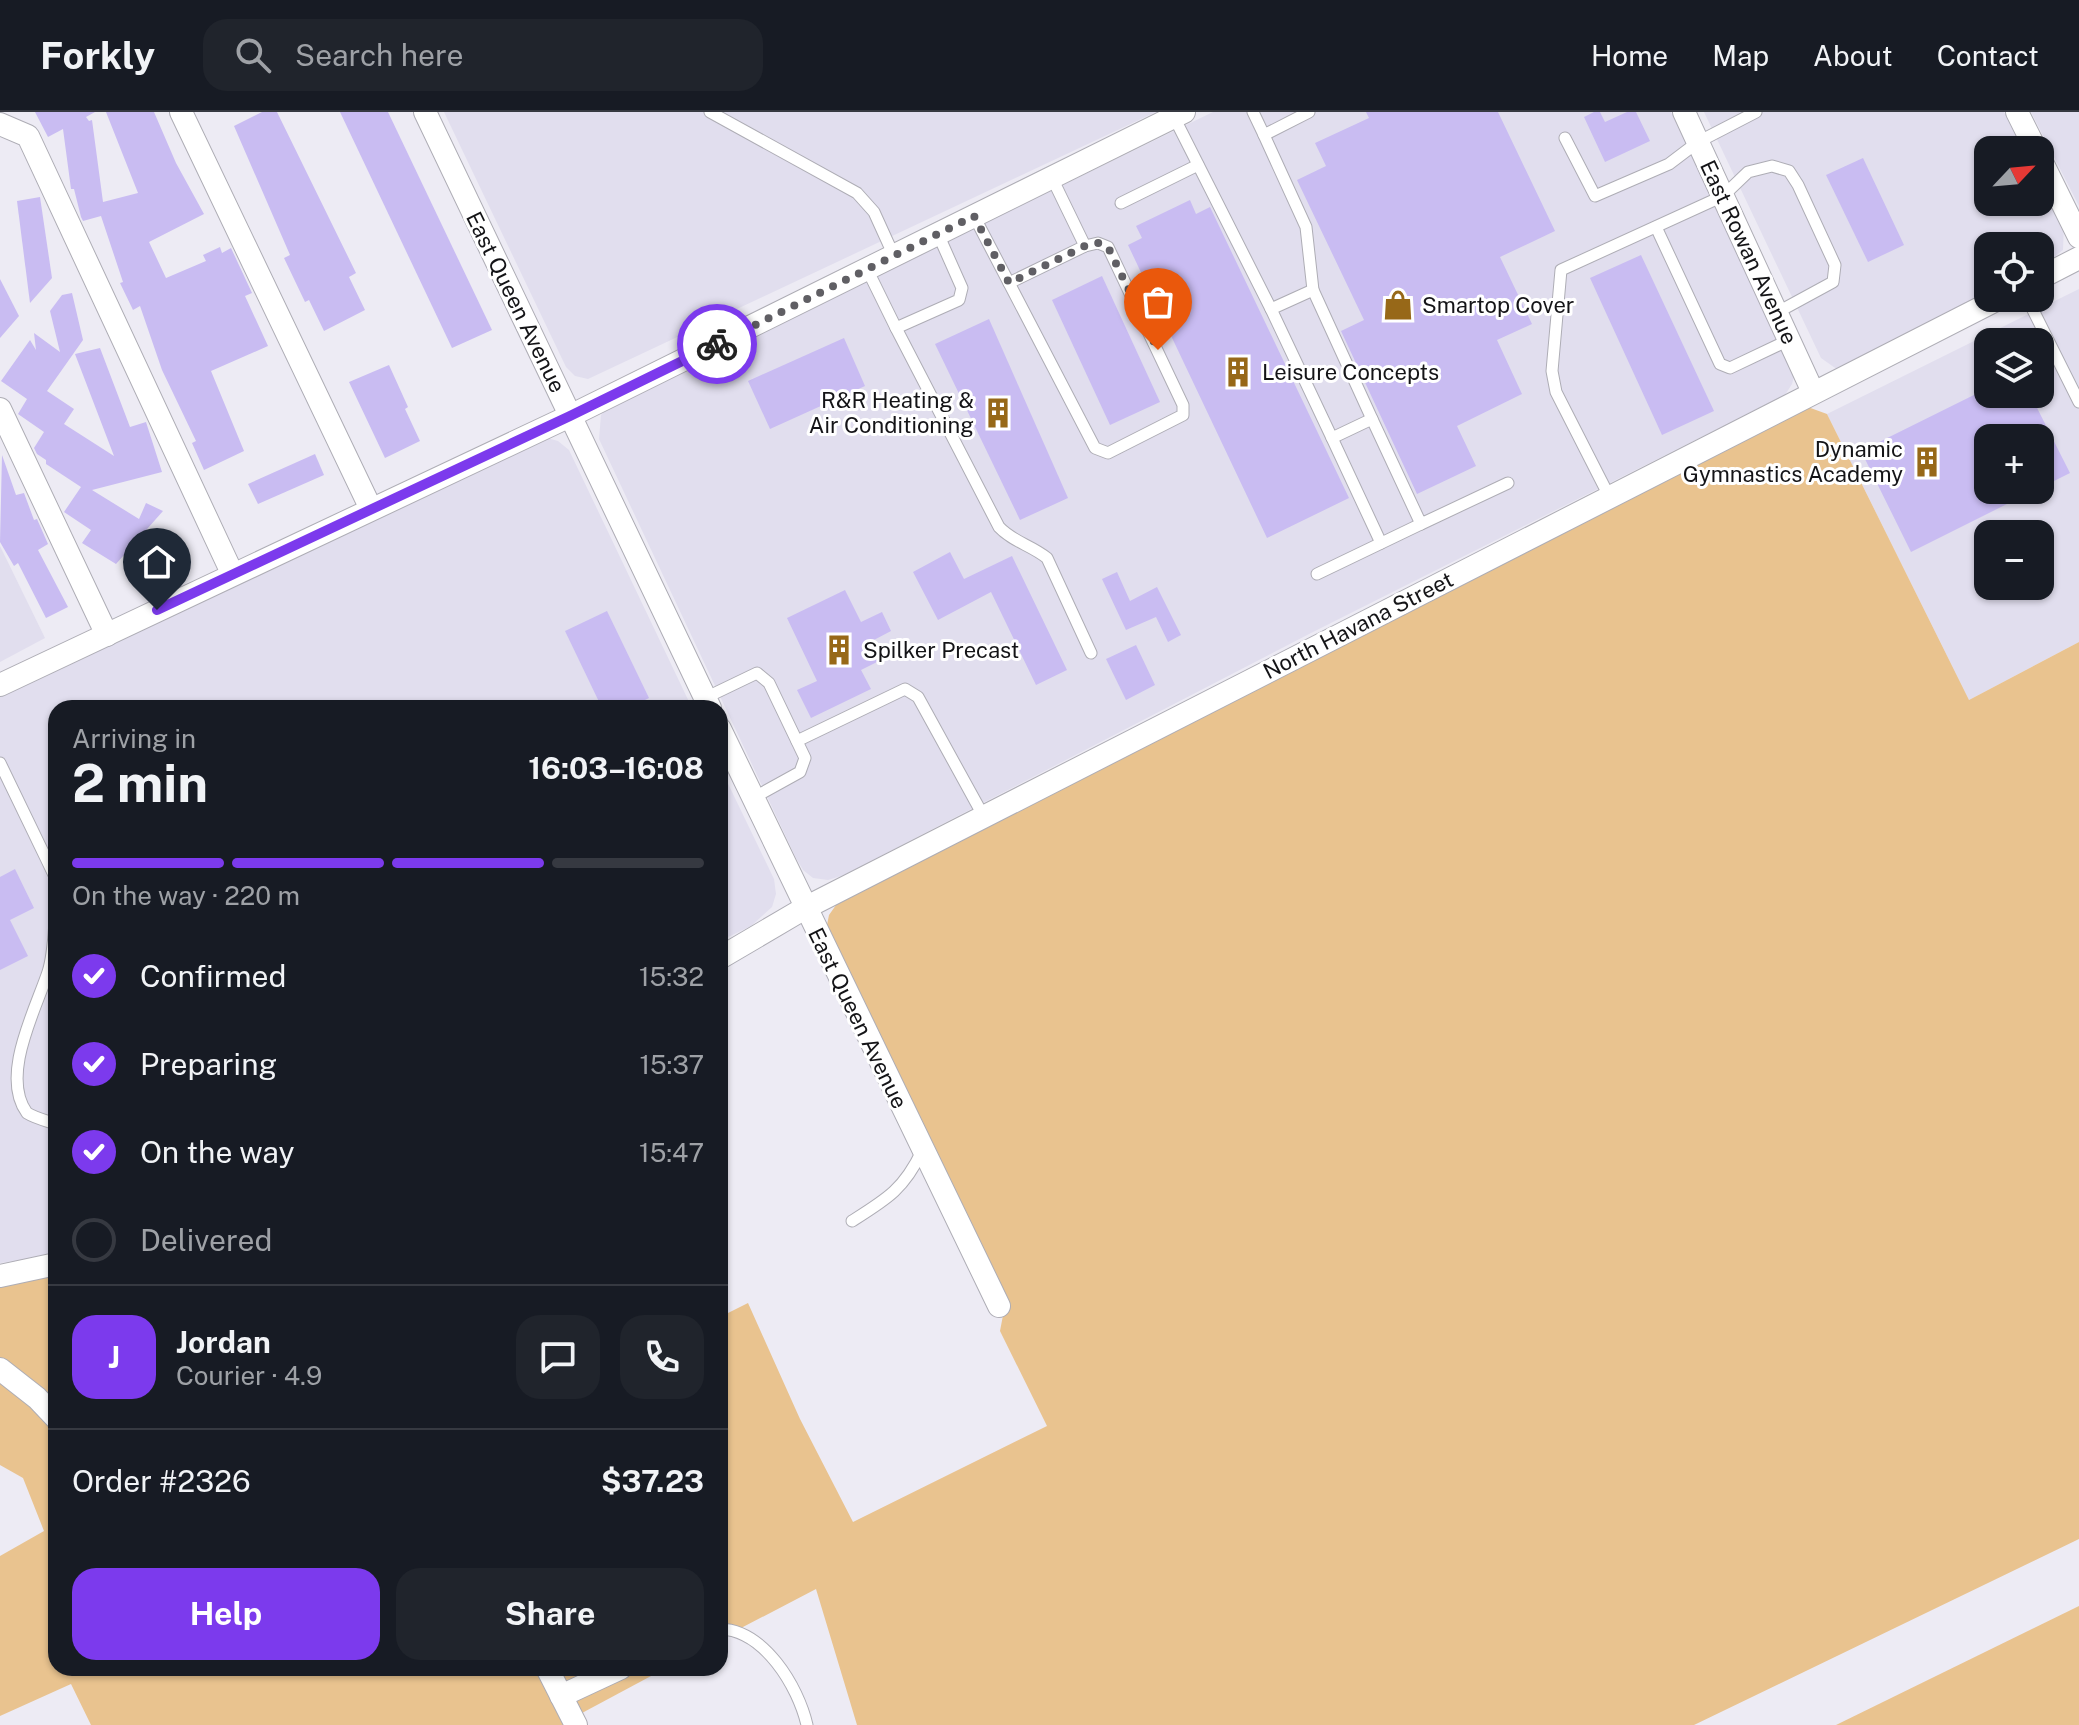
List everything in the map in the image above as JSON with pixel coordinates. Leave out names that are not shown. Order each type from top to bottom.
[{"type":"street","points":[[181,112],[371,509]]},
{"type":"street","name":"East Queen Avenue","points":[[425,112],[707,700]]},
{"type":"street","name":"East Rowan Avenue","points":[[1684,112],[1813,392]]},
{"type":"street","points":[[2017,112],[2029,136]]},
{"type":"street","points":[[0,685],[570,416],[1179,115]]},
{"type":"street","points":[[5,120],[28,136],[232,573]]},
{"type":"street","points":[[2054,186],[2079,237]]},
{"type":"street","points":[[2054,271],[2079,258]]},
{"type":"street","name":"North Havana Street","points":[[728,953],[805,908],[1974,311]]},
{"type":"street","points":[[0,409],[107,635]]},
{"type":"street","name":"East Queen Avenue","points":[[728,746],[999,1306]]},
{"type":"street","points":[[0,1276],[48,1266]]},
{"type":"street","points":[[0,1369],[48,1410]]},
{"type":"street","points":[[551,1676],[576,1725]]},
{"type":"street","points":[[561,1696],[604,1676]]},
{"type":"lane","points":[[710,112],[857,193],[874,212],[894,256]]},
{"type":"lane","points":[[1253,112],[1306,227],[1313,290],[1421,524]]},
{"type":"lane","points":[[1264,135],[1309,112]]},
{"type":"lane","points":[[1565,138],[1595,196],[1669,164],[1698,142],[1756,112]]},
{"type":"lane","points":[[1179,115],[1198,165],[1271,309],[1381,543]]},
{"type":"lane","points":[[1121,203],[1198,165]]},
{"type":"lane","points":[[1609,496],[1556,392],[1552,371],[1561,270],[1723,196],[1748,172],[1772,166],[1789,171],[1835,265],[1833,282],[1776,313]]},
{"type":"lane","points":[[1052,178],[1085,246]]},
{"type":"lane","points":[[974,216],[1095,448],[1108,453],[1183,415],[1183,405],[1108,247],[1098,243],[1085,246],[1009,283]]},
{"type":"lane","points":[[1656,227],[1720,364],[1730,368],[1789,340]]},
{"type":"lane","points":[[896,328],[959,300],[962,288],[938,234]]},
{"type":"lane","points":[[867,269],[999,527],[1011,540],[1036,549],[1047,558],[1091,653]]},
{"type":"lane","points":[[1271,309],[1313,290]]},
{"type":"lane","points":[[2034,312],[2079,402]]},
{"type":"lane","points":[[1332,438],[1372,419]]},
{"type":"lane","points":[[1317,574],[1508,483]]},
{"type":"lane","points":[[713,700],[757,673],[769,683],[805,758],[800,772],[753,798]]},
{"type":"lane","points":[[797,741],[905,689],[918,697],[984,817]]},
{"type":"lane","points":[[0,763],[48,862]]},
{"type":"lane","points":[[48,973],[21,1024],[6,1073],[11,1094],[27,1112],[48,1121]]},
{"type":"lane","points":[[852,1221],[894,1195],[910,1176],[922,1151]]},
{"type":"lane","points":[[728,1631],[745,1635],[765,1650],[788,1680],[803,1707],[807,1725]]},
{"type":"shaded area","points":[[444,112],[1156,112],[588,379],[575,376],[566,367]]},
{"type":"shaded area","points":[[1213,112],[1671,112],[1795,373],[1785,395],[1311,633],[844,875],[828,880],[813,878],[803,870],[796,858],[728,713],[728,700],[722,700],[599,439],[601,415],[611,404]]},
{"type":"shaded area","points":[[1704,112],[2004,112],[2017,136],[1974,136],[1974,216],[2054,216],[2054,204],[2064,223],[2063,250],[2054,257],[2054,232],[1974,232],[1974,302],[1838,370],[1821,358]]},
{"type":"shaded area","points":[[2031,112],[2079,112],[2079,206],[2054,157],[2054,136],[2043,136]]},
{"type":"shaded area","points":[[2079,289],[2079,642],[1969,700],[1827,414],[1974,341],[1974,408],[2054,408],[2054,328],[2000,328],[2033,312],[2054,312],[2054,301]]},
{"type":"shaded area","points":[[1805,406],[1827,414],[1969,700],[2079,642],[2079,1539],[1694,1725],[857,1725],[816,1589],[728,1635],[728,1313],[748,1303],[800,1419],[853,1522],[1047,1426],[1000,1331],[1005,1305],[827,925],[829,915],[841,898]]},
{"type":"shaded area","points":[[547,438],[558,441],[569,450],[688,700],[48,700],[48,1256],[0,1263],[0,695]]},
{"type":"shaded area","points":[[0,546],[45,638],[0,662]]},
{"type":"shaded area","points":[[728,784],[774,879],[776,894],[772,907],[751,926],[728,937]]},
{"type":"shaded area","points":[[48,1276],[48,1398],[0,1359],[0,1285]]},
{"type":"shaded area","points":[[0,1378],[33,1403],[48,1421],[48,1676],[544,1676],[567,1725],[91,1725],[71,1684],[0,1716],[0,1556],[44,1531],[23,1478],[0,1465]]},
{"type":"shaded area","points":[[2079,1606],[2079,1725],[1836,1725]]},
{"type":"shaded area","points":[[560,1676],[651,1676],[582,1713]]},
{"type":"building","points":[[35,112],[95,112],[86,117],[92,120],[103,202],[138,193],[106,112],[154,112],[176,163],[204,214],[149,242],[166,278],[206,261],[203,255],[220,247],[222,253],[231,248],[252,293],[245,296],[268,346],[211,371],[244,451],[204,470],[192,443],[196,441],[162,370],[140,306],[133,310],[120,283],[123,282],[101,216],[83,221],[81,217],[74,189],[71,189],[63,129],[48,137]]},
{"type":"building","points":[[262,112],[277,112],[356,273],[349,277],[365,310],[324,331],[309,300],[305,302],[284,258],[290,255],[234,126]]},
{"type":"building","points":[[340,112],[388,112],[492,330],[452,348]]},
{"type":"building","name":"Smartop Cover","points":[[1366,112],[1498,112],[1555,231],[1500,257],[1532,324],[1497,340],[1522,394],[1457,426],[1476,466],[1417,494],[1341,331],[1364,320],[1297,180],[1326,166],[1315,143],[1369,118]]},
{"type":"building","points":[[1600,112],[1605,122],[1627,112],[1636,112],[1650,141],[1605,162],[1584,117]]},
{"type":"building","points":[[1863,158],[1904,245],[1868,262],[1826,175]]},
{"type":"building","points":[[40,197],[52,278],[30,303],[17,201]]},
{"type":"building","name":"Leisure Concepts","points":[[1190,200],[1196,214],[1210,207],[1349,498],[1267,538],[1128,245],[1142,238],[1136,226]]},
{"type":"building","points":[[1641,255],[1714,411],[1662,435],[1590,278]]},
{"type":"building","points":[[1102,276],[1160,402],[1110,425],[1052,300]]},
{"type":"building","points":[[0,279],[19,316],[0,338]]},
{"type":"building","points":[[72,293],[83,340],[47,391],[74,409],[64,424],[114,456],[75,354],[100,348],[130,427],[146,422],[162,472],[92,490],[139,519],[146,503],[163,511],[116,564],[82,543],[91,530],[64,512],[81,487],[46,464],[46,460],[37,454],[34,448],[44,432],[18,414],[27,399],[1,381],[30,340],[36,350],[34,333],[60,352],[50,311],[62,295]]},
{"type":"building","name":"R&R Heating & Air Conditioning","points":[[989,319],[1068,498],[1020,520],[935,344]]},
{"type":"building","points":[[844,338],[865,386],[770,429],[748,381]]},
{"type":"building","points":[[389,365],[420,441],[385,458],[349,382]]},
{"type":"building","name":"Dynamic Gymnastics Academy","points":[[1974,395],[1974,408],[2037,408],[2045,424],[1974,424],[1974,504],[2007,504],[1911,552],[1861,451]]},
{"type":"building","name":"Dynamic Gymnastics Academy","points":[[2054,441],[2070,473],[2054,481]]},
{"type":"building","points":[[315,454],[324,475],[258,504],[248,484]]},
{"type":"building","points":[[2,455],[16,495],[24,493],[34,520],[37,519],[48,544],[38,550],[68,607],[46,618],[18,563],[14,566],[0,542]]},
{"type":"building","points":[[950,552],[964,579],[1012,556],[1067,670],[1036,685],[991,592],[938,620],[913,572]]},
{"type":"building","points":[[1117,572],[1130,601],[1157,587],[1181,635],[1168,642],[1156,617],[1126,630],[1102,579]]},
{"type":"building","name":"Spilker Precast","points":[[845,590],[861,622],[882,612],[891,631],[872,641],[881,660],[861,670],[871,689],[811,718],[797,690],[817,681],[787,618]]},
{"type":"building","points":[[607,611],[649,698],[598,700],[565,631]]},
{"type":"building","points":[[1136,645],[1155,685],[1126,700],[1106,659]]},
{"type":"building","points":[[15,869],[34,908],[10,920],[28,956],[0,970],[0,877]]},
{"type":"way so far","points":[[717,344],[974,216],[1009,283],[1085,246],[1098,243],[1108,247],[1158,350]]},
{"type":"place","name":"Smartop Cover","points":[[1398,305]]},
{"type":"place","name":"Leisure Concepts","points":[[1238,372]]},
{"type":"place","name":"R&R Heating & Air Conditioning","points":[[998,413]]},
{"type":"place","name":"Dynamic Gymnastics Academy","points":[[1927,462]]},
{"type":"place","name":"Spilker Precast","points":[[839,650]]},
{"type":"route","points":[[157,610],[717,344]]}]
